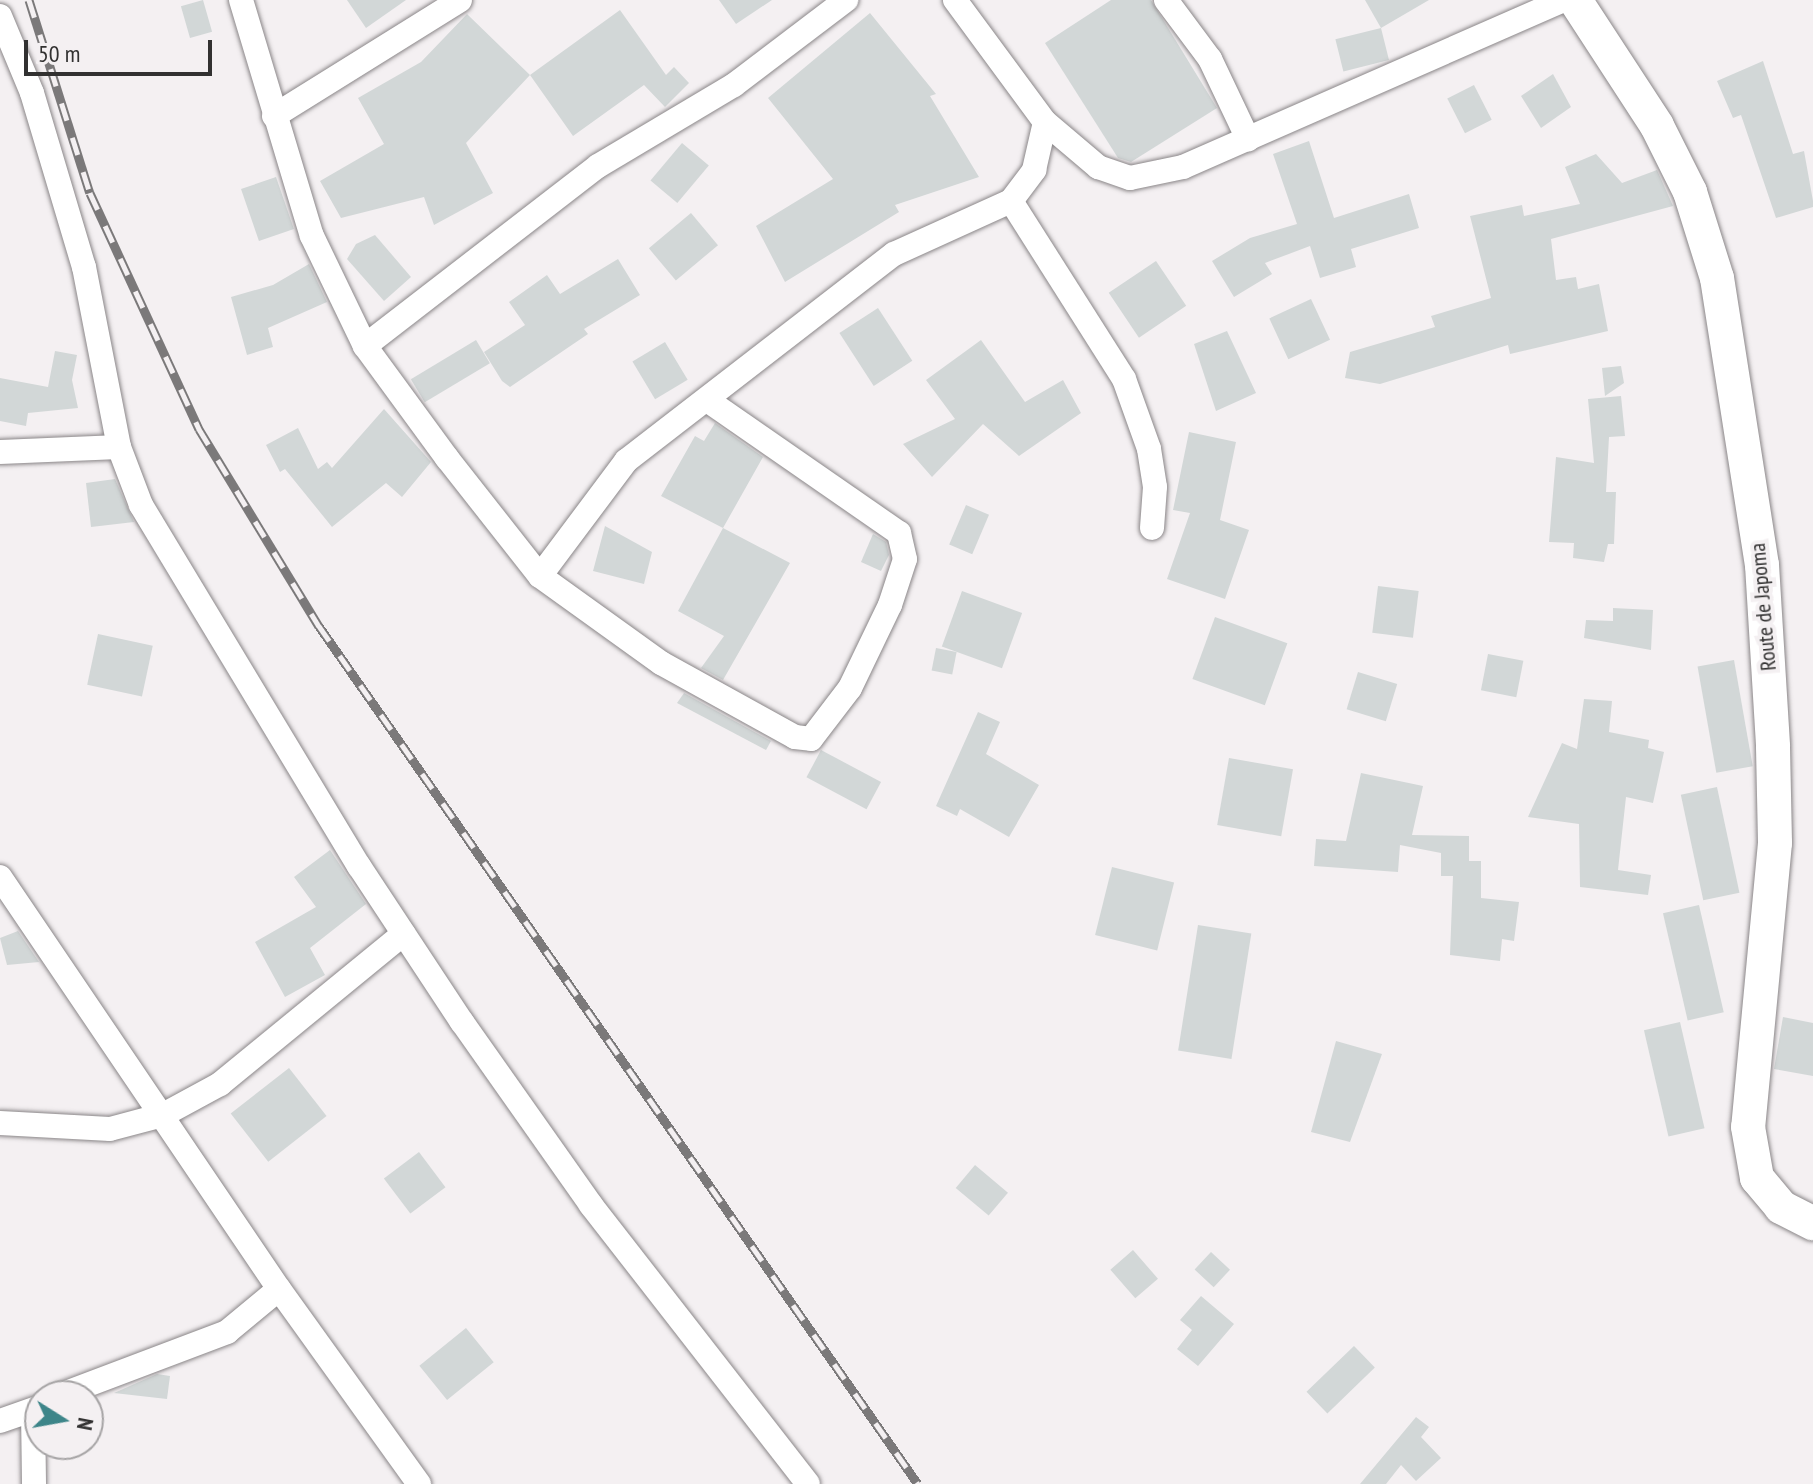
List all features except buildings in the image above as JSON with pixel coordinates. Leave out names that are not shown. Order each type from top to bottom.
[{"type":"street","points":[[241,0],[312,236],[365,346],[540,576],[661,663],[781,730],[811,739],[824,729],[890,605],[905,559],[899,533],[710,402]]},
{"type":"street","points":[[274,116],[460,0]]},
{"type":"street","points":[[365,346],[598,166],[734,85],[846,0]]},
{"type":"street","points":[[955,0],[1045,122],[1098,167],[1130,178],[1183,167],[1563,0]]},
{"type":"street","points":[[1166,0],[1210,59],[1248,139]]},
{"type":"street","name":"Route de Japoma","points":[[1575,0],[1657,126],[1690,192],[1717,278],[1762,565],[1773,747],[1775,843],[1748,1127],[1757,1178],[1781,1207],[1813,1223]]},
{"type":"street","points":[[0,16],[32,93],[84,267],[119,447],[141,505],[403,934],[591,1205],[802,1482]]},
{"type":"street","points":[[540,576],[626,461],[710,402],[774,344],[894,254],[1011,201],[1034,170],[1045,122]]},
{"type":"street","points":[[1011,201],[1124,379],[1149,449],[1155,487],[1152,528]]},
{"type":"street","points":[[0,452],[119,447]]},
{"type":"street","points":[[0,877],[279,1289],[419,1484]]},
{"type":"street","points":[[0,1123],[110,1129],[163,1115],[220,1084],[403,934]]},
{"type":"street","points":[[100,1380],[227,1332],[279,1289]]},
{"type":"street","points":[[0,1421],[24,1413]]},
{"type":"street","points":[[34,1484],[35,1460]]},
{"type":"railway","points":[[29,0],[90,193],[199,429],[319,626],[918,1484]]}]
